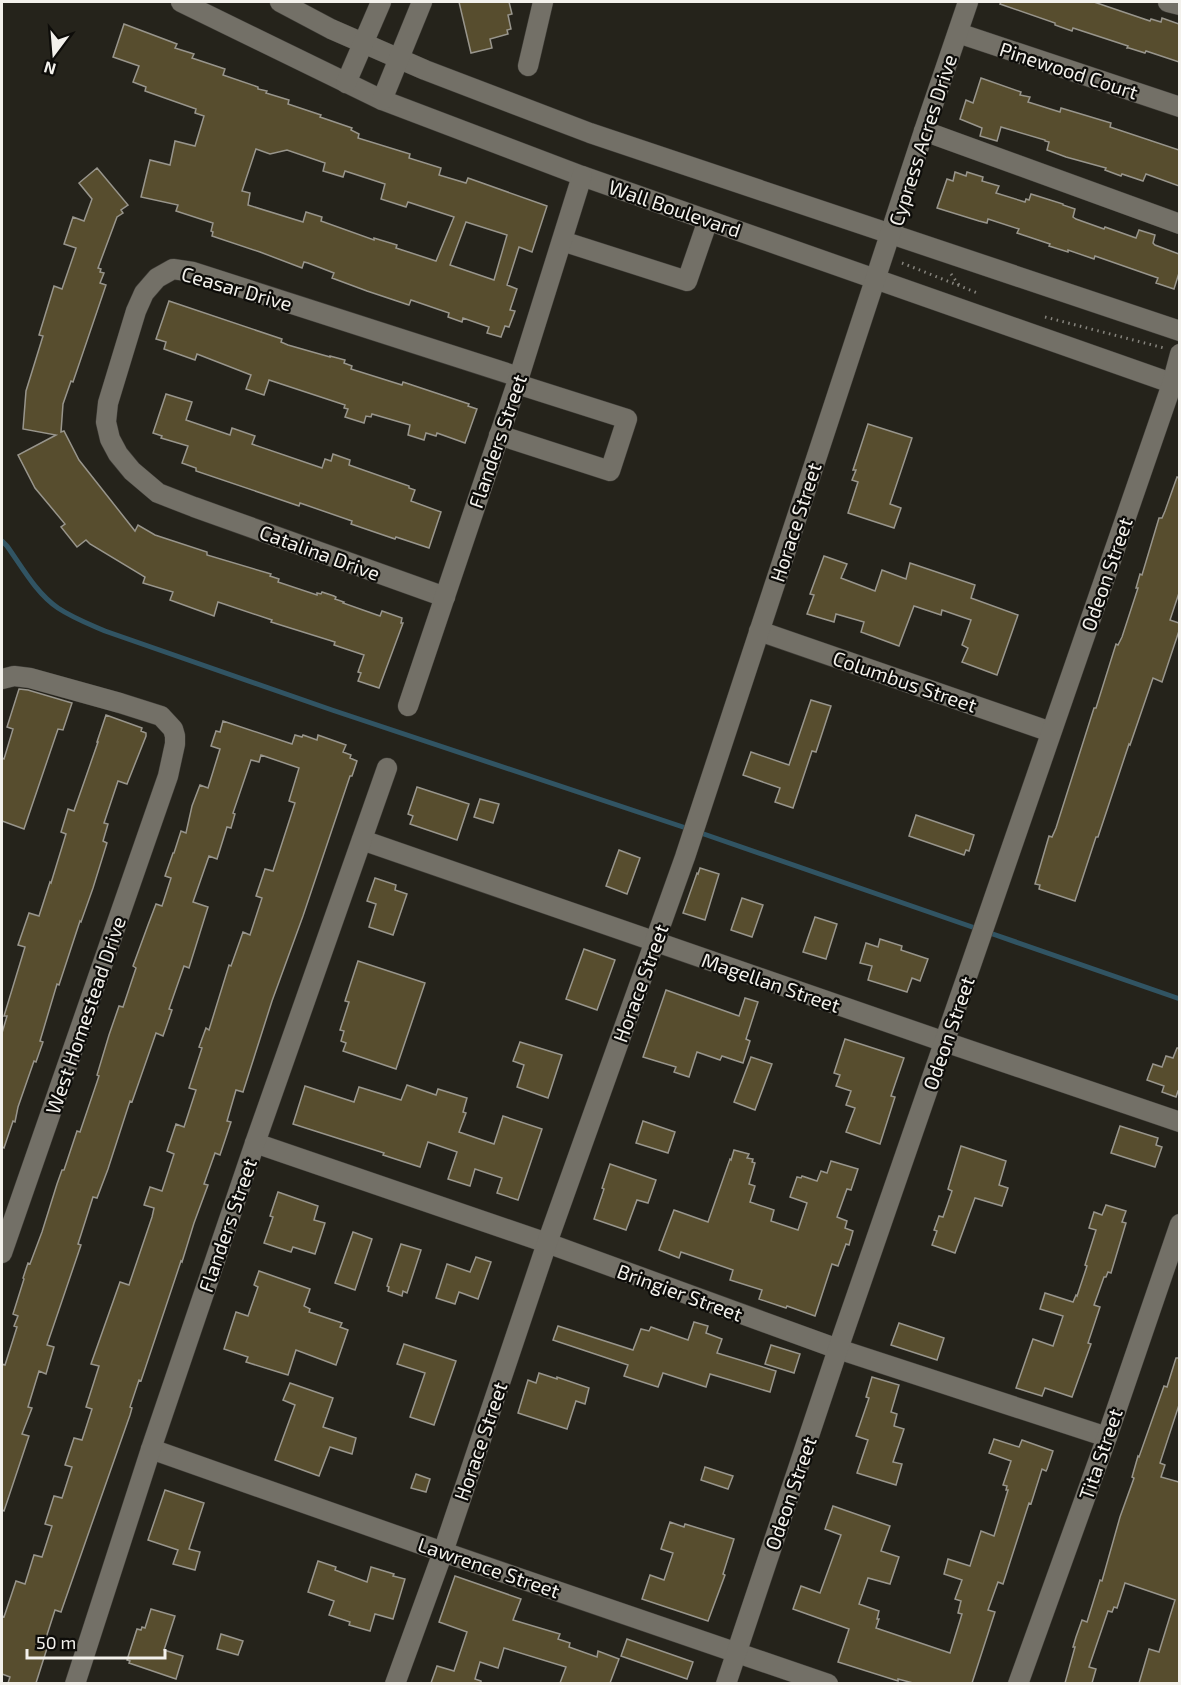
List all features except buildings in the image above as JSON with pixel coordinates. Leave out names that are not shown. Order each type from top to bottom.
[{"type":"street","name":"Wall Boulevard","points":[[181,2],[382,100],[582,176],[1176,385]]},
{"type":"street","points":[[280,2],[331,29],[425,70],[590,133],[890,234],[1178,325],[1175,352]]},
{"type":"street","points":[[346,83],[381,2]]},
{"type":"street","points":[[382,100],[422,2]]},
{"type":"street","points":[[528,66],[543,2]]},
{"type":"street","name":"Cypress Acres Drive","points":[[875,278],[968,2]]},
{"type":"street","points":[[1168,2],[1179,5]]},
{"type":"street","name":"Pinewood Court","points":[[958,33],[1179,107]]},
{"type":"street","points":[[924,131],[1179,224]]},
{"type":"street","name":"Flanders Street","points":[[408,706],[518,380],[582,176]]},
{"type":"street","points":[[562,241],[687,281],[708,220]]},
{"type":"street","name":"Ceasar Drive","points":[[194,507],[158,493],[132,471],[118,454],[110,439],[106,422],[108,403],[136,311],[144,293],[157,278],[173,269],[193,272],[518,380],[627,419],[610,471],[499,435]]},
{"type":"street","name":"Horace Street","points":[[395,1683],[443,1552],[547,1244],[685,857],[875,278]]},
{"type":"street","name":"Odeon Street","points":[[726,1683],[838,1349],[1052,732],[1176,385],[1175,352]]},
{"type":"street","name":"Catalina Drive","points":[[194,507],[445,597]]},
{"type":"street","name":"Columbus Street","points":[[759,631],[1052,732]]},
{"type":"street","name":"West Homestead Drive","points":[[2,679],[14,675],[30,678],[161,716],[173,729],[175,736],[168,776],[2,1253]]},
{"type":"street","name":"Flanders Street","points":[[75,1683],[151,1449],[255,1143],[387,768]]},
{"type":"street","name":"Magellan Street","points":[[362,840],[1179,1122]]},
{"type":"street","name":"Bringier Street","points":[[255,1143],[547,1244],[838,1349],[1107,1437]]},
{"type":"street","name":"Tita Street","points":[[1018,1683],[1107,1437],[1179,1224]]},
{"type":"street","name":"Lawrence Street","points":[[151,1449],[443,1552],[828,1683]]},
{"type":"path","points":[[902,263],[989,298]]},
{"type":"path","points":[[1041,316],[1175,352]]},
{"type":"waterway","points":[[2,541],[50,602],[69,615],[105,631],[332,710],[689,829]]},
{"type":"waterway","points":[[698,832],[978,929]]},
{"type":"waterway","points":[[987,932],[1180,999]]}]
